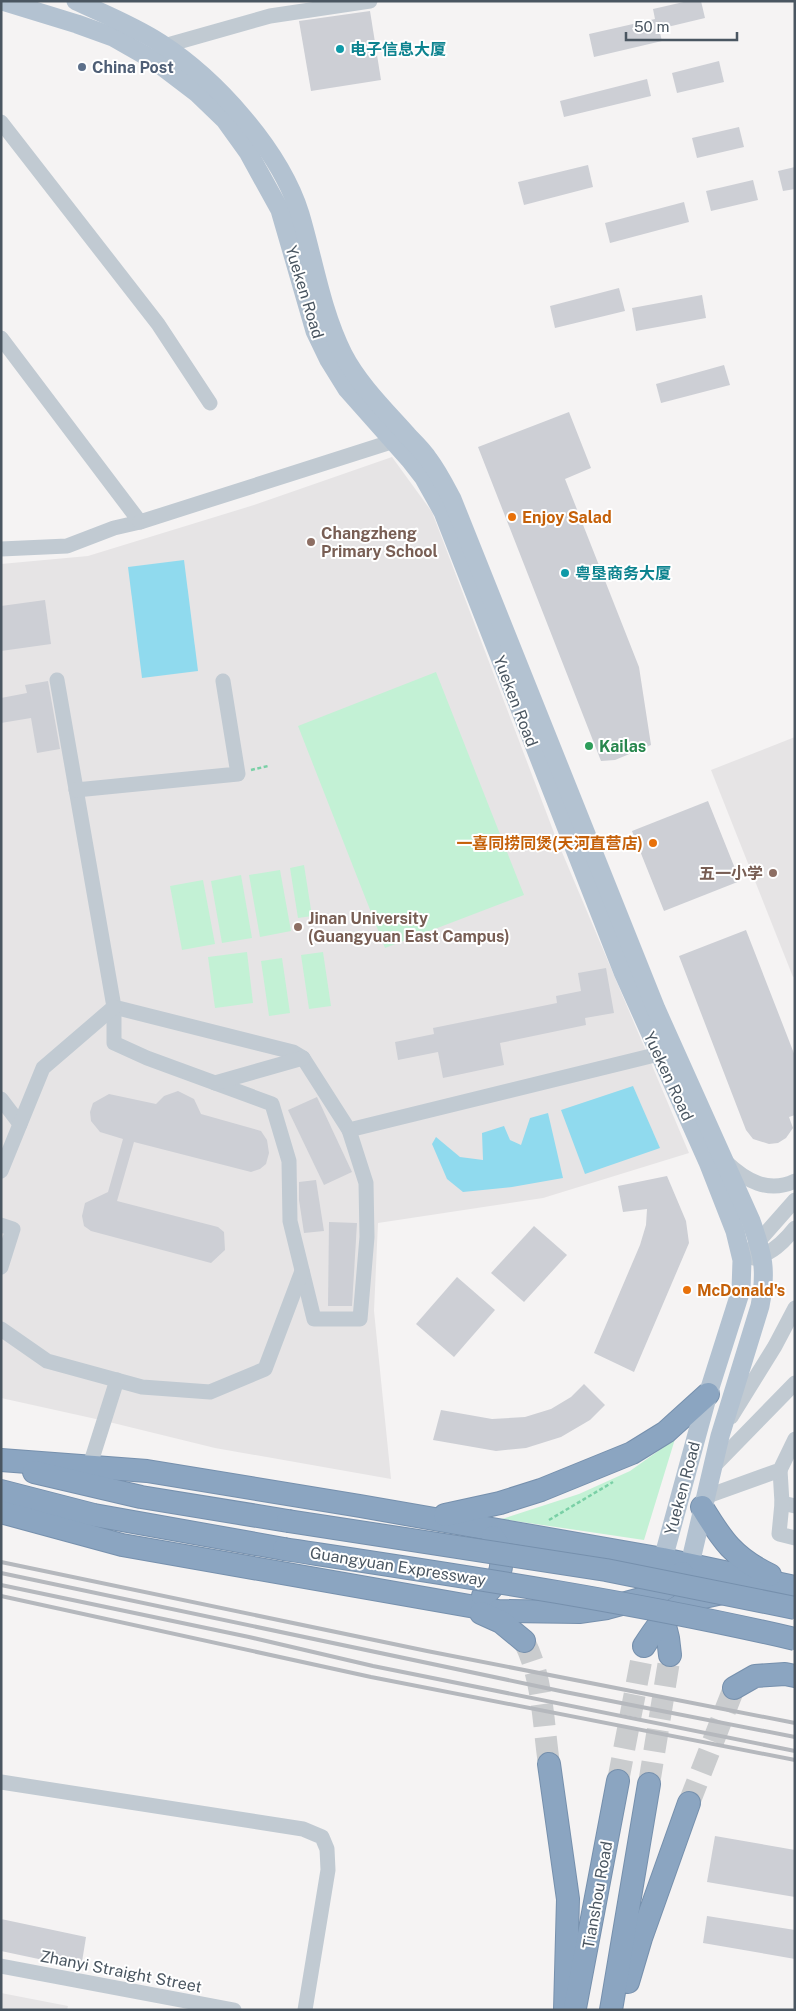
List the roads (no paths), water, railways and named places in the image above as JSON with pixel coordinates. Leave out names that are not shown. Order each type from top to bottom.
[{"type":"highway","points":[[430,1518],[490,1506],[532,1493],[632,1453],[666,1432],[708,1394]]},
{"type":"highway","points":[[1,1462],[90,1465],[147,1471],[430,1518],[690,1564],[794,1594]]},
{"type":"highway","name":"Guangyuan Expressway","points":[[1,1462],[141,1497],[606,1570],[794,1594]]},
{"type":"highway","name":"Guangyuan Expressway","points":[[1,1491],[94,1515],[284,1549],[548,1590],[664,1611],[795,1639]]},
{"type":"highway","points":[[704,1502],[719,1535],[739,1557],[794,1594]]},
{"type":"highway","points":[[1,1512],[59,1529],[122,1544],[498,1610],[579,1612],[607,1608],[655,1595],[669,1586],[690,1564]]},
{"type":"highway","points":[[464,1605],[477,1600],[491,1590],[499,1577],[502,1558],[498,1546],[486,1528]]},
{"type":"highway","points":[[590,1546],[627,1568],[655,1595],[663,1619],[670,1655],[690,1564]]},
{"type":"highway","points":[[663,1559],[644,1646],[663,1619],[672,1610],[682,1604],[702,1597],[737,1590],[794,1594]]},
{"type":"highway","points":[[464,1605],[501,1622],[524,1641]]},
{"type":"highway","points":[[734,1688],[755,1676],[785,1674],[795,1676]]},
{"type":"highway","points":[[549,1764],[568,1899],[565,2010]]},
{"type":"highway","name":"Tianshou Road","points":[[575,2010],[618,1781]]},
{"type":"highway","name":"Tianshou Road","points":[[611,2010],[649,1784]]},
{"type":"highway","points":[[620,2010],[641,1938],[689,1803]]},
{"type":"main road","name":"Yueken Road","points":[[2,1],[114,37],[155,61],[197,93],[225,120],[248,152],[280,210],[315,330],[329,360],[347,389],[394,441],[424,478],[442,512],[596,903],[659,1054],[712,1170],[735,1231],[742,1260],[741,1290],[708,1394],[663,1559]]},
{"type":"main road","name":"Yueken Road","points":[[76,1],[115,19],[164,46],[205,78],[238,111],[266,148],[286,181],[299,212],[329,324],[344,357],[363,385],[429,459],[452,499],[656,1009],[726,1162],[761,1249],[764,1284],[760,1306],[720,1436],[690,1564]]},
{"type":"street","points":[[164,46],[270,16],[370,1]]},
{"type":"street","points":[[1,122],[158,324],[210,403]]},
{"type":"street","points":[[1,338],[140,522]]},
{"type":"street","points":[[1,549],[67,546],[114,528],[140,522],[394,441]]},
{"type":"street","points":[[58,680],[114,1007],[114,1043],[148,1058],[272,1104],[289,1161],[290,1221],[314,1319],[360,1319],[366,1237],[366,1184],[349,1130],[303,1058],[293,1052],[114,1007]]},
{"type":"street","points":[[76,790],[238,774],[223,681]]},
{"type":"street","points":[[1,1172],[43,1068],[114,1007]]},
{"type":"street","points":[[349,1130],[659,1054]]},
{"type":"street","points":[[215,1083],[303,1058]]},
{"type":"street","points":[[1,1099],[20,1124]]},
{"type":"street","points":[[726,1162],[738,1174],[751,1182],[766,1187],[778,1187],[795,1182]]},
{"type":"street","points":[[761,1249],[795,1200]]},
{"type":"street","points":[[1,1225],[13,1229],[1,1266]]},
{"type":"street","points":[[742,1260],[761,1249],[784,1242],[795,1228]]},
{"type":"street","points":[[1,1329],[47,1361],[142,1387],[210,1392],[265,1369],[302,1270]]},
{"type":"street","points":[[720,1436],[775,1346],[795,1308]]},
{"type":"street","points":[[90,1465],[117,1380]]},
{"type":"street","points":[[713,1467],[795,1383]]},
{"type":"street","points":[[795,1439],[780,1470],[788,1504],[779,1534],[795,1538]]},
{"type":"street","points":[[704,1502],[780,1470]]},
{"type":"street","points":[[1,1782],[303,1829],[322,1837],[327,1849],[328,1870],[305,2010]]},
{"type":"street","name":"Zhanyi Straight Street","points":[[1,1966],[234,2010]]},
{"type":"water","points":[[184,560],[198,671],[142,678],[128,567]]},
{"type":"water","points":[[633,1086],[660,1148],[585,1174],[561,1110]]},
{"type":"water","points":[[548,1113],[563,1178],[512,1187],[463,1192],[447,1179],[432,1144],[436,1137],[460,1157],[483,1160],[482,1133],[504,1126],[510,1140],[521,1145],[530,1118]]},
{"type":"tunnel","points":[[524,1641],[539,1685],[549,1764]]},
{"type":"tunnel","points":[[618,1781],[644,1646]]},
{"type":"tunnel","points":[[649,1784],[670,1655]]},
{"type":"tunnel","points":[[689,1803],[734,1688]]},
{"type":"railway","points":[[1,1562],[427,1651],[795,1723]]},
{"type":"railway","points":[[1,1573],[565,1692],[795,1737]]},
{"type":"railway","points":[[1,1585],[249,1637],[373,1666],[795,1751]]},
{"type":"railway","points":[[1,1596],[371,1677],[795,1760]]},
{"type":"place","name":"电子信息大厦","points":[[340,49]]},
{"type":"place","name":"China Post","points":[[82,67]]},
{"type":"place","name":"Enjoy Salad","points":[[512,517]]},
{"type":"place","name":"Changzheng Primary School","points":[[311,542]]},
{"type":"place","name":"粤垦商务大厦","points":[[565,573]]},
{"type":"place","name":"Kailas","points":[[589,746]]},
{"type":"place","name":"一喜同捞同煲(天河直营店)","points":[[653,843]]},
{"type":"place","name":"五一小学","points":[[773,873]]},
{"type":"place","name":"Jinan University (Guangyuan East Campus)","points":[[298,927]]},
{"type":"place","name":"McDonald's","points":[[687,1290]]}]
